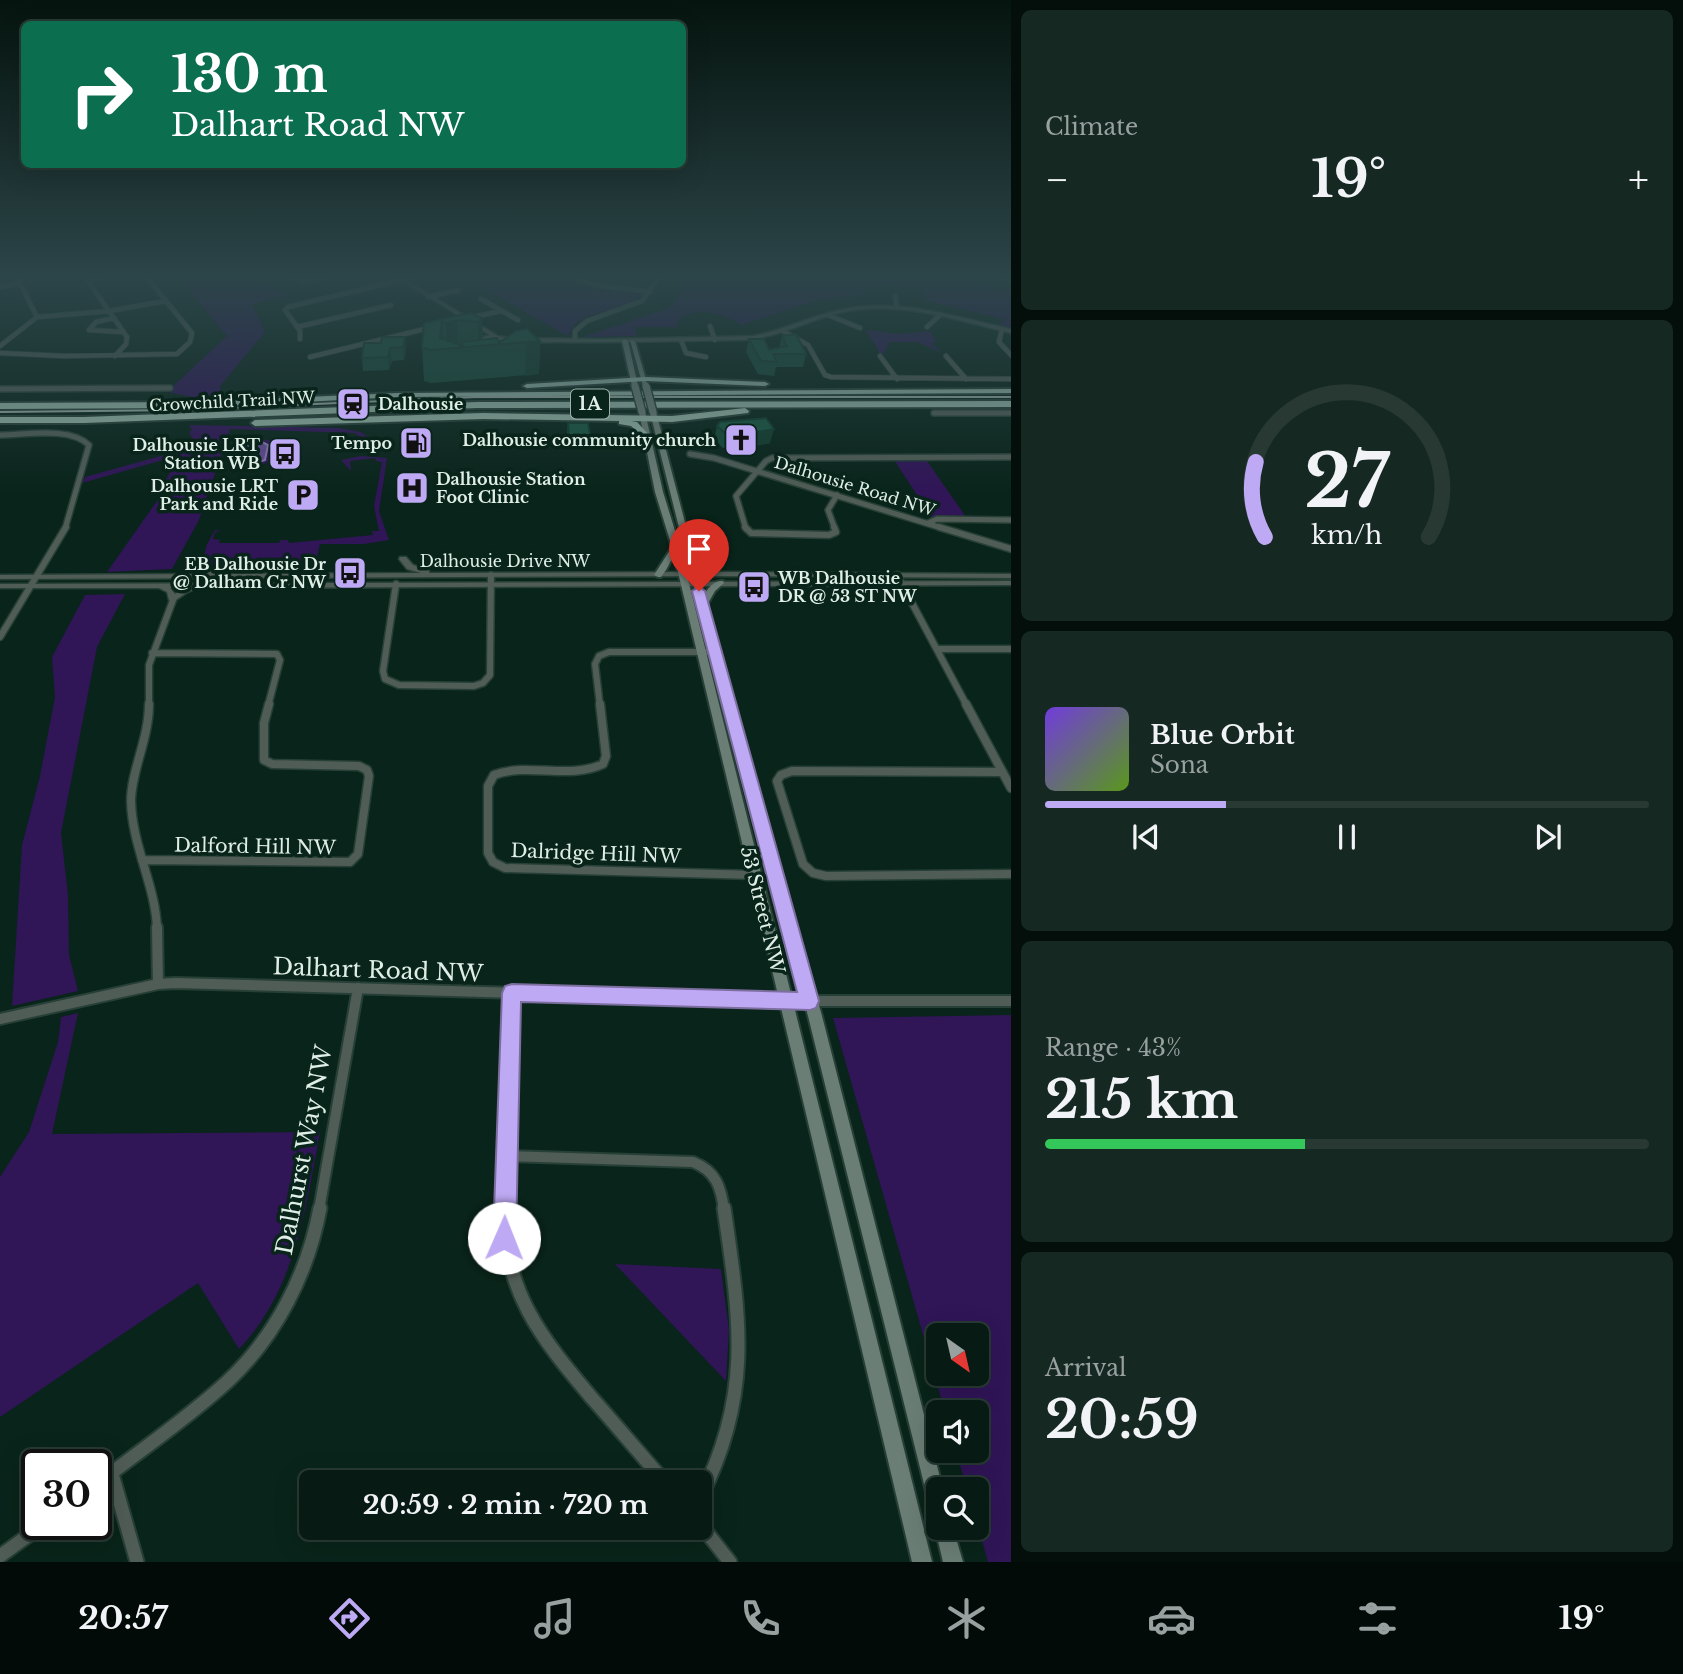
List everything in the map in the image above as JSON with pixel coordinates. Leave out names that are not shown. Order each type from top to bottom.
[{"type":"highway","points":[[610,379],[624,375],[631,369]]},
{"type":"highway","points":[[398,395],[610,379],[635,382],[644,379],[675,379],[924,391]]},
{"type":"highway","name":"Crowchild Trail NW","points":[[0,406],[177,405],[398,395],[1011,391]]},
{"type":"highway","name":"Crowchild Trail NW","points":[[0,420],[84,420],[477,405],[1011,404]]},
{"type":"highway","points":[[572,419],[642,415],[672,419],[776,408],[862,405]]},
{"type":"highway","points":[[84,420],[98,423],[279,423],[483,416],[630,423],[638,427],[646,437]]},
{"type":"highway","points":[[657,433],[664,423],[672,419]]},
{"type":"main road","name":"53 Street NW","points":[[629,348],[646,437],[676,547],[699,652],[787,1001],[922,1562]]},
{"type":"main road","name":"53 Street NW","points":[[631,348],[644,379],[810,1001],[931,1477]]},
{"type":"main road","points":[[658,575],[665,568],[668,554],[676,547]]},
{"type":"main road","points":[[703,605],[712,589],[720,583]]},
{"type":"main road","points":[[947,1540],[953,1562]]},
{"type":"street","points":[[115,356],[122,348]]},
{"type":"street","points":[[0,353],[171,356],[182,348]]},
{"type":"street","points":[[310,357],[348,348]]},
{"type":"street","points":[[685,348],[688,354],[706,357]]},
{"type":"street","points":[[810,348],[826,375],[897,379],[1011,379]]},
{"type":"street","points":[[880,356],[897,379]]},
{"type":"street","points":[[946,356],[966,379]]},
{"type":"street","points":[[0,389],[170,388]]},
{"type":"street","points":[[934,413],[1011,412]]},
{"type":"street","points":[[0,435],[70,435],[84,438],[89,445],[67,528],[0,636]]},
{"type":"street","name":"Dalhousie Road NW","points":[[690,454],[757,471],[1011,549]]},
{"type":"street","points":[[837,495],[828,510],[834,534],[751,533],[746,529],[736,496],[766,461],[775,458],[1011,457]]},
{"type":"street","points":[[928,523],[937,519],[1011,520]]},
{"type":"street","points":[[969,535],[955,525],[970,519]]},
{"type":"street","points":[[403,559],[410,567],[440,576]]},
{"type":"street","points":[[194,560],[199,569],[213,576]]},
{"type":"street","name":"Dalhousie Drive NW","points":[[0,586],[396,584],[658,575],[683,579]]},
{"type":"street","name":"Dalhousie Drive NW","points":[[0,577],[440,576],[491,580],[899,579],[1011,583]]},
{"type":"street","name":"Dalhousie Drive NW","points":[[696,578],[720,583],[1011,576]]},
{"type":"street","points":[[899,579],[1011,789]]},
{"type":"street","points":[[396,584],[383,671],[386,679],[400,685],[474,686],[483,683],[490,675],[491,580]]},
{"type":"street","points":[[160,585],[170,591],[173,600]]},
{"type":"street","points":[[158,984],[157,920],[133,831],[131,797],[149,726],[148,678],[152,653],[173,600],[183,591],[202,585]]},
{"type":"street","points":[[938,649],[1011,649]]},
{"type":"street","name":"Dalridge Hill NW","points":[[716,652],[609,652],[598,656],[595,664],[606,755],[603,764],[588,771],[507,770],[494,775],[488,786],[488,853],[493,862],[505,868],[754,875]]},
{"type":"street","name":"Dalford Hill NW","points":[[142,860],[350,862],[358,854],[369,776],[367,770],[359,766],[272,764],[264,760],[264,723],[280,660],[277,654],[152,653]]},
{"type":"street","points":[[1002,772],[792,771],[781,775],[778,781],[803,863],[813,873],[826,876],[1011,874]]},
{"type":"street","name":"Dalhart Road NW","points":[[0,1019],[158,984],[787,1001],[1011,1000]]},
{"type":"street","name":"Dalhurst Way NW","points":[[112,1474],[228,1381],[261,1343],[294,1293],[315,1234],[358,988]]},
{"type":"street","points":[[512,993],[504,1238],[513,1279],[530,1318],[554,1354],[655,1470]]},
{"type":"street","points":[[506,1156],[693,1162],[709,1170],[718,1180],[722,1193],[741,1349],[732,1424],[712,1475]]},
{"type":"street","points":[[112,1474],[137,1562]]},
{"type":"street","points":[[712,1539],[730,1562]]},
{"type":"street","points":[[0,1556],[22,1540]]},
{"type":"shaded area","points":[[214,348],[252,348],[220,386],[221,391],[197,398],[167,392]]},
{"type":"shaded area","points":[[877,348],[887,348],[883,354]]},
{"type":"shaded area","points":[[189,425],[339,428],[361,432],[374,441],[372,444],[363,442],[366,440],[354,433],[230,429],[199,520],[172,569],[107,572],[157,501],[177,456],[82,483],[85,477],[182,450],[192,438]]},
{"type":"shaded area","points":[[252,438],[275,441],[271,460],[260,466],[240,466],[236,460],[240,446]]},
{"type":"shaded area","points":[[262,442],[268,445],[265,460],[249,465],[241,462],[246,446]]},
{"type":"shaded area","points":[[361,456],[387,458],[379,511],[389,540],[364,544],[320,544],[314,570],[239,572],[202,564],[207,544],[215,530],[221,531],[215,532],[213,539],[220,540],[219,543],[279,543],[280,540],[288,540],[289,543],[373,535],[372,531],[379,531],[374,506],[382,462],[376,461],[375,458],[350,461],[351,471],[341,460]]},
{"type":"shaded area","points":[[893,458],[925,458],[966,517],[931,517]]},
{"type":"shaded area","points":[[125,594],[97,647],[61,833],[68,895],[69,955],[78,991],[12,1006],[22,845],[40,776],[55,697],[52,657],[85,595]]},
{"type":"shaded area","points":[[78,1013],[52,1134],[320,1132],[309,1190],[286,1275],[258,1326],[239,1349],[198,1283],[0,1417],[0,1177],[29,1132],[58,1042],[61,1017]]},
{"type":"shaded area","points":[[1011,1015],[1011,1562],[988,1562],[982,1540],[989,1540],[989,1477],[964,1477],[959,1463],[989,1463],[989,1400],[942,1400],[938,1386],[989,1386],[989,1323],[926,1323],[926,1345],[833,1018]]},
{"type":"shaded area","points":[[615,1264],[721,1269],[729,1330],[726,1381]]},
{"type":"building","points":[[363,348],[391,348],[388,357],[362,358]]},
{"type":"building","points":[[424,348],[455,348],[429,350]]},
{"type":"building","points":[[754,348],[769,350],[803,348],[806,354],[773,354],[777,362],[761,361]]},
{"type":"building","points":[[766,418],[774,429],[726,434],[717,426],[720,422]]},
{"type":"building","points":[[568,423],[588,423],[590,435],[569,435]]},
{"type":"tram line","points":[[0,412],[184,410],[474,397],[1011,397]]},
{"type":"place","name":"Dalhousie","points":[[353,404]]},
{"type":"place","name":"Dalhousie community church","points":[[741,440]]},
{"type":"place","name":"Tempo","points":[[416,443]]},
{"type":"place","name":"Dalhousie LRT Station WB","points":[[285,454]]},
{"type":"place","name":"Dalhousie Station Foot Clinic","points":[[412,488]]},
{"type":"place","name":"Dalhousie LRT Park and Ride","points":[[303,495]]},
{"type":"place","name":"EB Dalhousie Dr @ Dalham Cr NW","points":[[350,573]]},
{"type":"place","name":"WB Dalhousie DR @ 53 ST NW","points":[[754,587]]},
{"type":"route","points":[[504,1238],[512,993],[810,1001],[699,591]]}]
